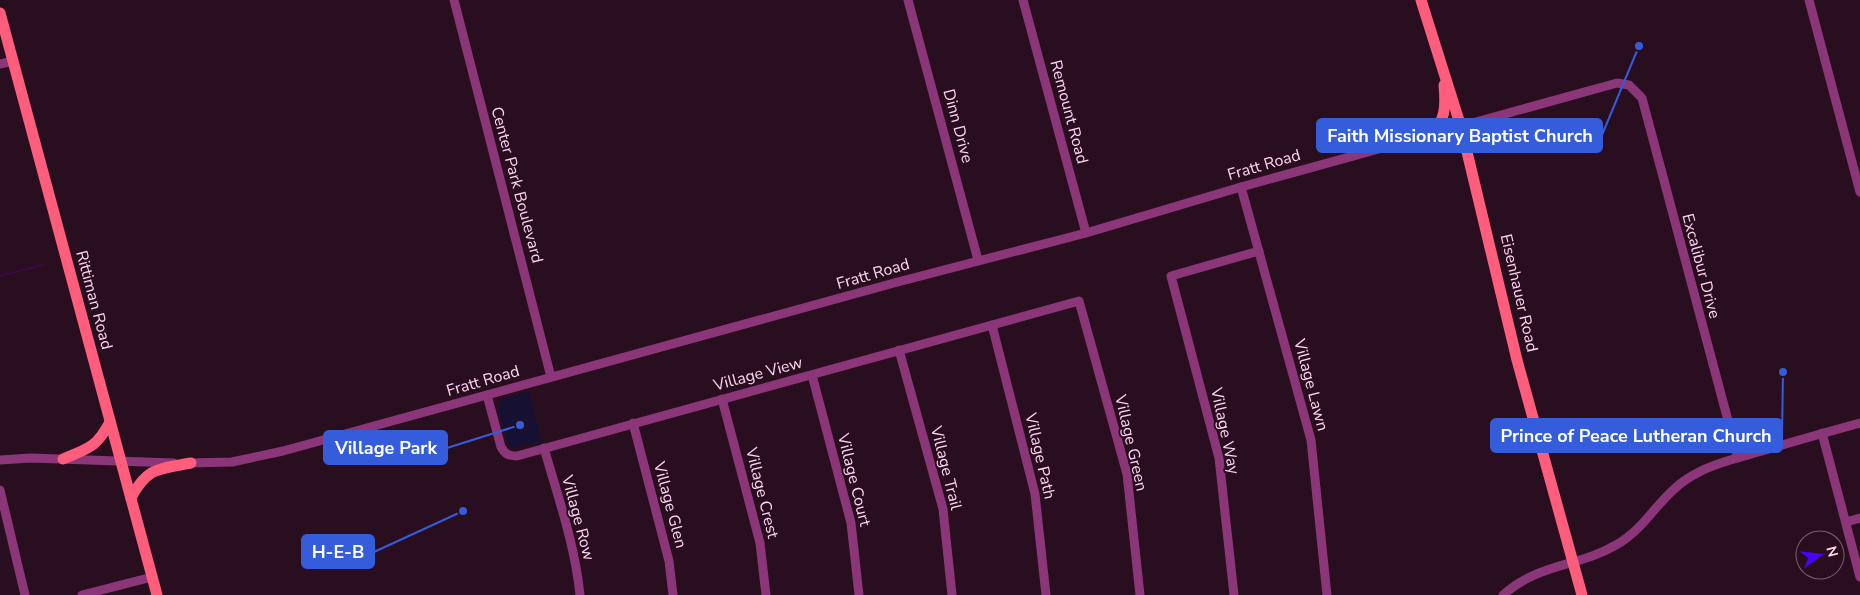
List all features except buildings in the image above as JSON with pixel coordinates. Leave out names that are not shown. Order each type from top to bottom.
[{"type":"main road","name":"Eisenhauer Road","points":[[1421,0],[1461,127],[1517,360],[1582,595]]},
{"type":"main road","name":"Rittiman Road","points":[[0,14],[157,595]]},
{"type":"main road","points":[[1428,136],[1438,127],[1445,112],[1441,61]]},
{"type":"main road","points":[[63,459],[96,444],[110,422]]},
{"type":"main road","points":[[131,498],[136,487],[148,474],[158,469],[191,463]]},
{"type":"street","name":"Center Park Boulevard","points":[[454,0],[551,377]]},
{"type":"street","name":"Dinn Drive","points":[[908,0],[978,260]]},
{"type":"street","name":"Remount Road","points":[[1023,0],[1086,233]]},
{"type":"street","points":[[1809,0],[1860,192]]},
{"type":"street","points":[[0,64],[13,61]]},
{"type":"street","name":"Fratt Road","points":[[0,460],[31,458],[191,463],[232,462],[264,456],[978,260],[1086,233],[1241,187],[1605,86],[1617,83],[1629,85]]},
{"type":"street","name":"Excalibur Drive","points":[[1629,85],[1642,98],[1738,458]]},
{"type":"street","name":"Village Lawn","points":[[1241,187],[1311,440],[1327,595]]},
{"type":"street","name":"Village Way","points":[[1234,595],[1219,458],[1171,276],[1259,252]]},
{"type":"street","name":"Village View","points":[[488,395],[501,447],[505,454],[517,456],[1079,302]]},
{"type":"street","name":"Village Green","points":[[1079,302],[1127,474],[1140,595]]},
{"type":"street","name":"Village Path","points":[[992,325],[1035,494],[1046,595]]},
{"type":"street","name":"Village Trail","points":[[899,350],[943,509],[952,595]]},
{"type":"street","name":"Village Court","points":[[812,374],[851,523],[859,595]]},
{"type":"street","name":"Village Crest","points":[[722,399],[760,543],[766,595]]},
{"type":"street","name":"Village Glen","points":[[633,423],[669,561],[673,595]]},
{"type":"street","points":[[1502,595],[1526,578],[1604,551],[1625,540],[1643,524],[1663,500],[1682,482],[1705,468],[1860,423]]},
{"type":"street","points":[[1822,433],[1860,577]]},
{"type":"street","name":"Village Row","points":[[544,448],[569,538],[580,595]]},
{"type":"street","points":[[0,490],[25,595]]},
{"type":"street","points":[[1846,522],[1860,518]]},
{"type":"street","points":[[82,595],[152,577]]},
{"type":"shaded area","points":[[528,391],[542,441],[514,448],[510,447],[498,409],[502,399]]},
{"type":"waterway","points":[[0,276],[43,265]]},
{"type":"place","name":"Faith Missionary Baptist Church","points":[[1639,46]]},
{"type":"place","name":"Prince of Peace Lutheran Church","points":[[1783,372]]},
{"type":"place","name":"Village Park","points":[[520,425]]},
{"type":"place","name":"H-E-B","points":[[463,511]]}]
